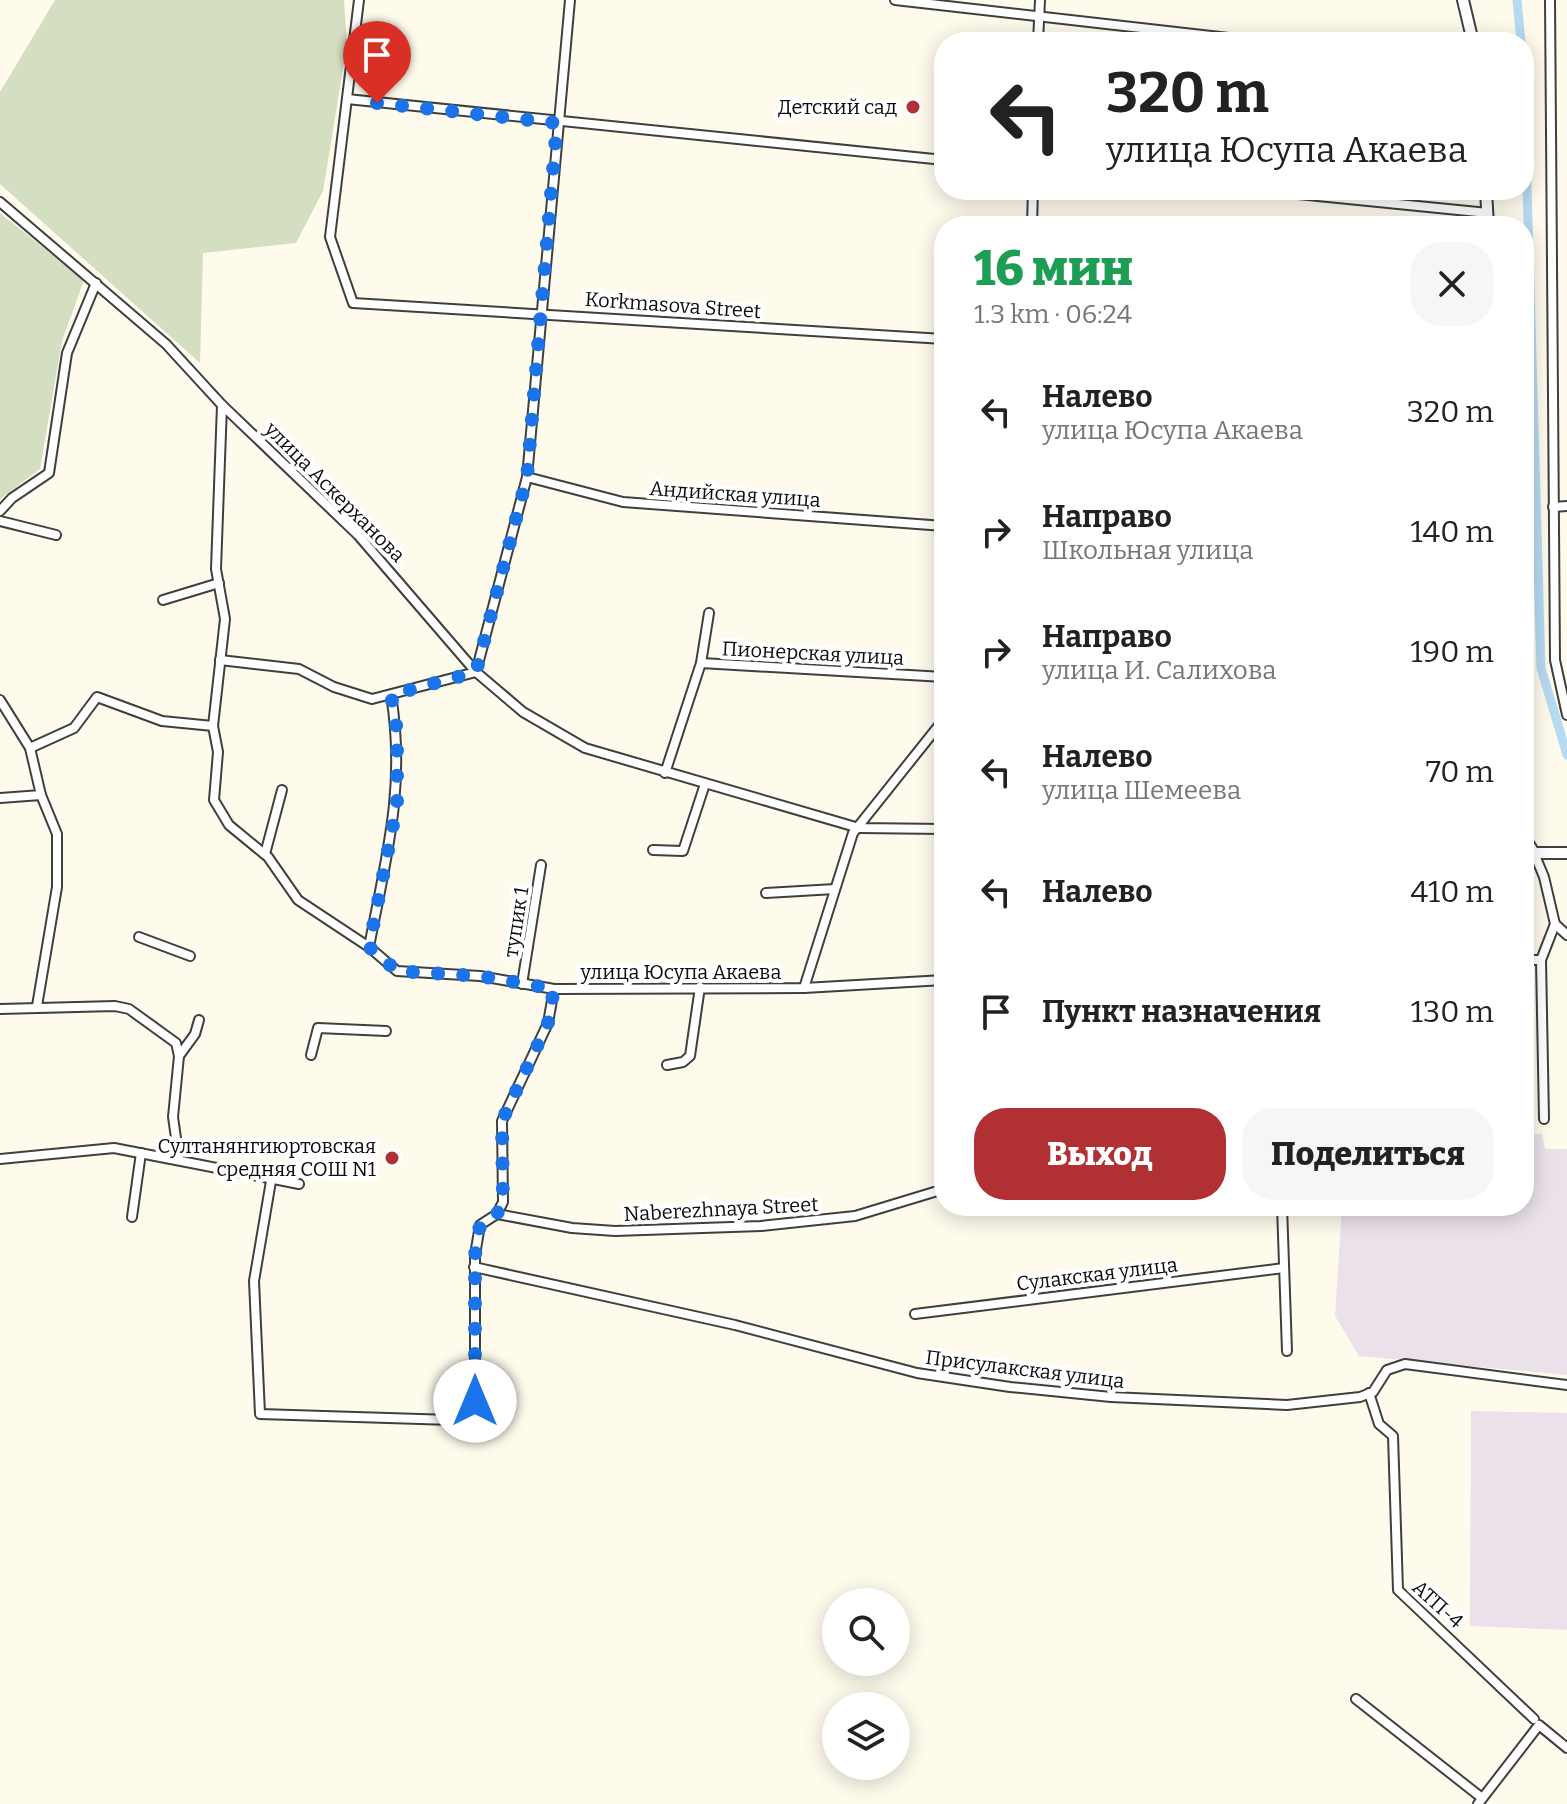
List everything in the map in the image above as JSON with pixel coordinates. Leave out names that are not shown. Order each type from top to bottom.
[{"type":"street","points":[[359,0],[347,99],[557,123],[934,159]]},
{"type":"street","points":[[220,660],[299,669],[334,687],[372,699],[476,672],[527,477],[570,0]]},
{"type":"street","points":[[895,0],[1177,32]]},
{"type":"street","points":[[1038,32],[1040,0]]},
{"type":"street","points":[[1463,0],[1471,32]]},
{"type":"street","points":[[1550,0],[1555,660],[1567,715]]},
{"type":"street","name":"Korkmasova Street","points":[[347,99],[330,237],[353,303],[934,338]]},
{"type":"street","points":[[1358,200],[1488,213],[1487,200]]},
{"type":"street","name":"улица Аскерханова","points":[[0,202],[166,344],[222,405],[358,535],[476,672],[523,712],[585,748],[665,773],[859,828],[934,829]]},
{"type":"street","points":[[0,511],[12,498],[49,473],[67,353],[96,283]]},
{"type":"street","name":"улица Юсупа Акаева","points":[[222,405],[216,569],[225,619],[213,726],[218,752],[214,800],[229,825],[265,854],[298,900],[369,947],[397,971],[480,976],[554,989],[804,988],[934,981]]},
{"type":"street","name":"Андийская улица","points":[[527,477],[623,502],[934,525]]},
{"type":"street","points":[[1553,507],[1567,506]]},
{"type":"street","points":[[0,521],[56,535]]},
{"type":"street","points":[[163,600],[219,583]]},
{"type":"street","points":[[701,663],[709,613]]},
{"type":"street","name":"Пионерская улица","points":[[665,773],[701,663],[934,676]]},
{"type":"street","points":[[369,947],[397,805],[397,731],[391,695]]},
{"type":"street","points":[[30,748],[74,728],[97,697],[162,721],[213,726]]},
{"type":"street","points":[[0,700],[30,748],[41,795],[57,834],[57,887],[37,1006]]},
{"type":"street","points":[[804,988],[853,833],[934,732]]},
{"type":"street","points":[[653,850],[683,851],[705,784]]},
{"type":"street","points":[[265,854],[282,790]]},
{"type":"street","points":[[0,798],[41,795]]},
{"type":"street","points":[[1534,852],[1567,853]]},
{"type":"street","points":[[1534,858],[1541,866],[1555,924],[1567,935]]},
{"type":"street","name":"тупик 1","points":[[522,984],[541,865]]},
{"type":"street","points":[[766,893],[835,889]]},
{"type":"street","points":[[1544,1119],[1541,960],[1555,924]]},
{"type":"street","points":[[139,937],[190,956]]},
{"type":"street","points":[[1534,960],[1541,960]]},
{"type":"street","points":[[667,1065],[683,1062],[690,1056],[700,987]]},
{"type":"street","points":[[271,1181],[254,1281],[260,1414],[452,1420],[475,1401],[474,1267],[480,1225],[497,1214],[503,1202],[502,1121],[548,1023],[554,989]]},
{"type":"street","points":[[0,1009],[37,1006],[129,1009],[176,1043],[179,1056],[173,1117],[179,1159]]},
{"type":"street","points":[[179,1056],[195,1034],[199,1020]]},
{"type":"street","points":[[311,1055],[318,1028],[386,1031]]},
{"type":"street","points":[[0,1159],[114,1148],[235,1169],[271,1181],[299,1184]]},
{"type":"street","points":[[132,1217],[141,1153]]},
{"type":"street","name":"Naberezhnaya Street","points":[[497,1214],[572,1228],[615,1231],[761,1226],[855,1216],[934,1192]]},
{"type":"street","points":[[1282,1216],[1287,1351]]},
{"type":"street","name":"Присулакская улица","points":[[474,1267],[735,1325],[847,1357],[954,1381],[1111,1397],[1211,1403],[1287,1405],[1369,1393]]},
{"type":"street","name":"Сулакская улица","points":[[915,1314],[1284,1268]]},
{"type":"street","points":[[1369,1393],[1387,1370],[1405,1364],[1567,1385]]},
{"type":"street","name":"АТП-4","points":[[1369,1393],[1379,1424],[1393,1436],[1398,1590],[1567,1748]]},
{"type":"street","points":[[1356,1699],[1480,1801],[1536,1722]]},
{"type":"shaded area","points":[[1534,1134],[1542,1134],[1545,1149],[1567,1149],[1567,1375],[1359,1356],[1335,1316],[1341,1216],[1534,1216]]},
{"type":"shaded area","points":[[1471,1411],[1567,1413],[1567,1630],[1470,1626]]},
{"type":"green space","points":[[55,0],[344,0],[347,45],[323,191],[296,243],[203,253],[200,363],[0,184],[0,92]]},
{"type":"green space","points":[[0,213],[84,280],[62,341],[40,469],[0,499]]},
{"type":"waterway","points":[[1517,0],[1520,32]]},
{"type":"waterway","points":[[1527,200],[1528,216]]},
{"type":"waterway","points":[[1534,427],[1541,668],[1567,755]]},
{"type":"place","name":"Детский сад","points":[[913,107]]},
{"type":"place","name":"Султанянгиюртовская средняя СОШ N1","points":[[392,1158]]},
{"type":"route","points":[[377,103],[557,123],[527,477],[476,672],[391,695],[397,731],[397,805],[369,947],[397,971],[480,976],[554,989],[548,1023],[502,1121],[503,1202],[497,1214],[480,1225],[475,1255],[475,1401]]}]
